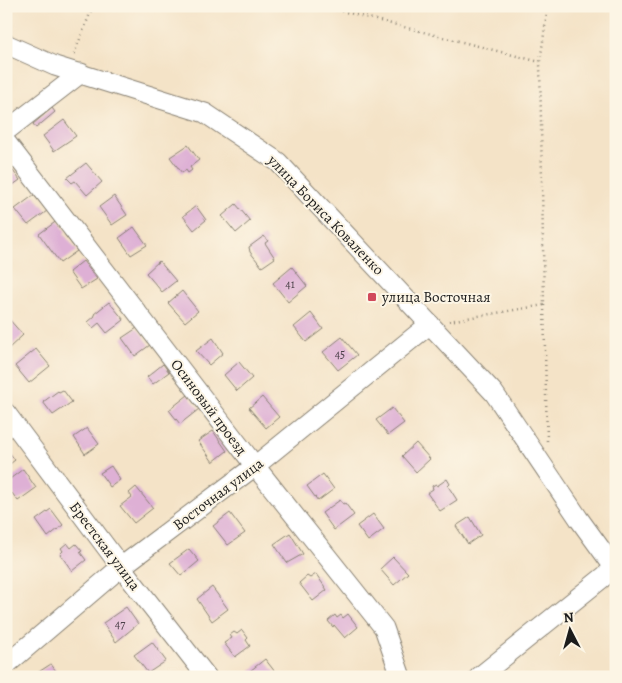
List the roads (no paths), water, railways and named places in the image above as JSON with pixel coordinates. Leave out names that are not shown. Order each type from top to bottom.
[{"type":"street","name":"улица Бориса Коваленко","points":[[6,44],[55,66],[205,113],[278,162],[494,393],[579,520],[615,568]]},
{"type":"street","points":[[6,131],[74,71]]},
{"type":"street","name":"Осиновый проезд","points":[[6,142],[255,466],[384,628],[401,677]]},
{"type":"street","name":"Восточная улица","points":[[6,665],[121,567],[255,466],[430,324]]},
{"type":"street","name":"Брестская улица","points":[[6,413],[121,567],[207,677]]},
{"type":"street","points":[[479,677],[615,568]]},
{"type":"place","name":"улица Восточная","points":[[372,297]]}]
